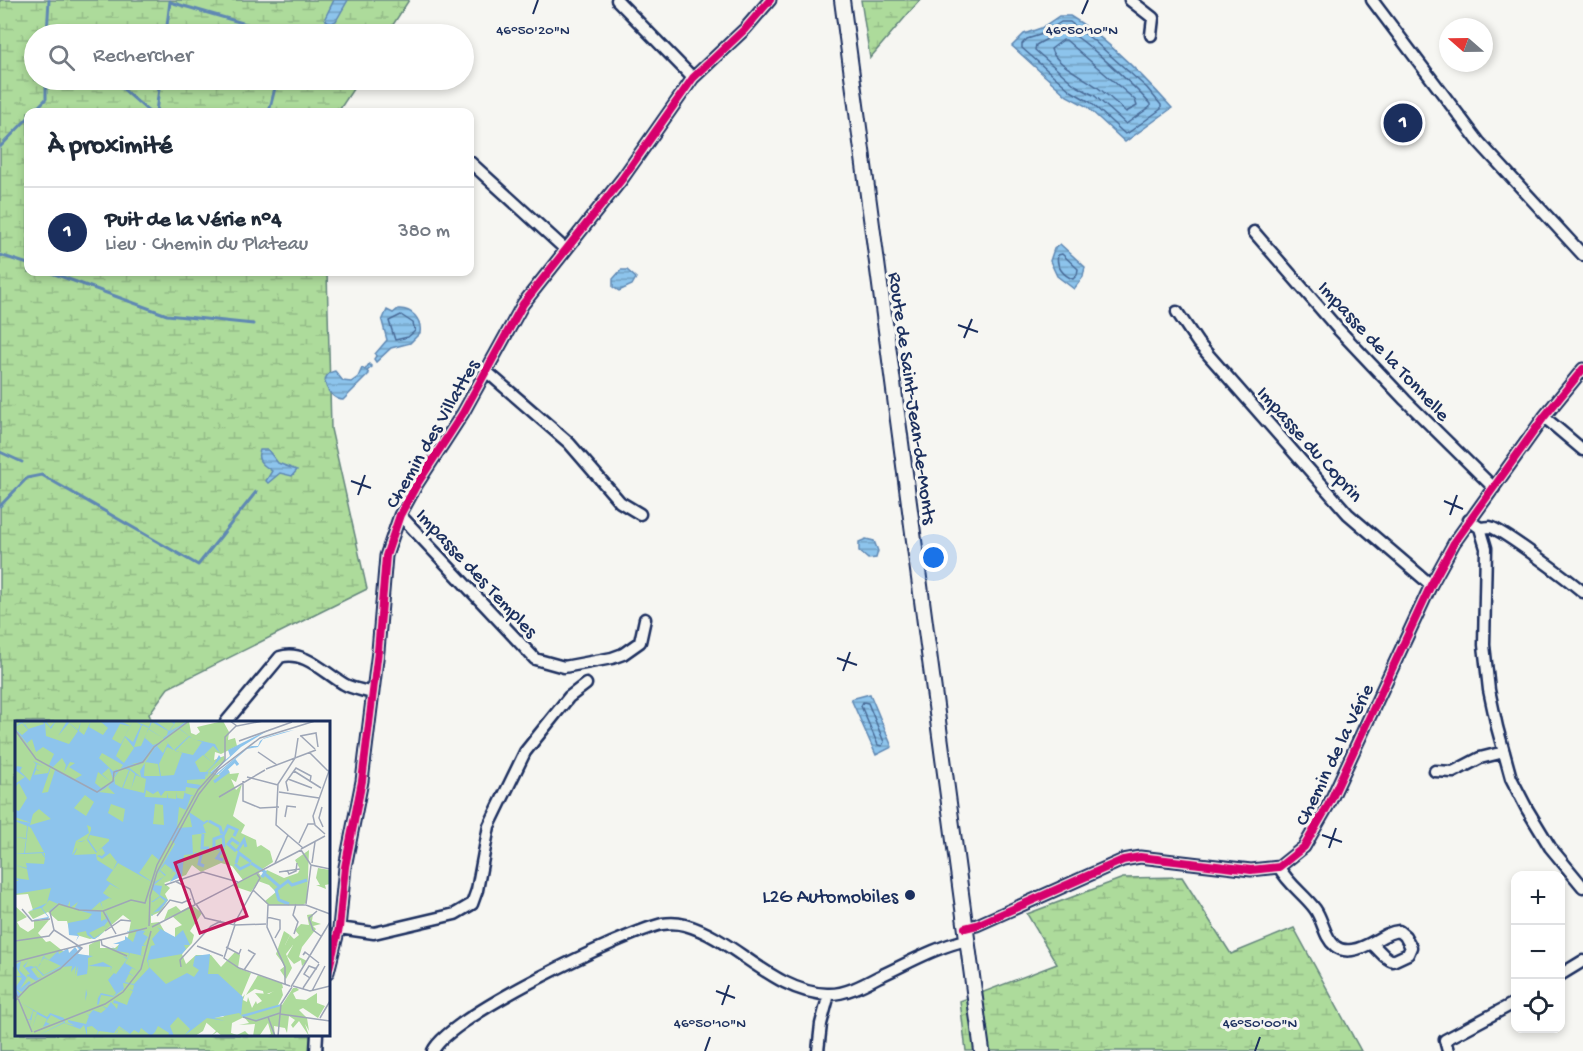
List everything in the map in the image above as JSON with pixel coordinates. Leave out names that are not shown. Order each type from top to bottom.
[{"type":"main road","name":"Route de Saint-Jean-de-Monts","points":[[842,0],[982,1051]]},
{"type":"street","points":[[617,0],[693,78]]},
{"type":"street","name":"Chemin des Villattes","points":[[330,964],[339,928],[345,867],[362,782],[378,651],[386,556],[400,515],[417,484],[463,413],[523,304],[622,179],[693,78],[745,29],[770,0]]},
{"type":"street","points":[[1130,0],[1153,18],[1151,35]]},
{"type":"street","points":[[1372,0],[1479,142],[1583,255]]},
{"type":"street","points":[[474,166],[565,249]]},
{"type":"street","name":"Impasse de la Tonnelle","points":[[1254,232],[1338,329],[1405,400],[1494,488]]},
{"type":"street","name":"Impasse du Coprin","points":[[1177,312],[1198,343],[1348,514],[1431,585]]},
{"type":"street","name":"Chemin de la Vérie","points":[[1279,867],[1304,848],[1317,828],[1431,585],[1469,520],[1544,417],[1583,369]]},
{"type":"street","points":[[486,371],[569,443],[620,502],[640,514]]},
{"type":"street","points":[[1544,417],[1583,450]]},
{"type":"street","name":"Impasse des Temples","points":[[400,515],[535,659],[564,667],[623,654],[640,642],[645,619]]},
{"type":"street","points":[[1469,520],[1480,528],[1486,548],[1484,645],[1489,690],[1511,778],[1550,847],[1583,887]]},
{"type":"street","points":[[1480,528],[1491,527],[1498,531],[1583,592]]},
{"type":"street","points":[[228,721],[280,657],[288,654],[300,656],[347,686],[372,693]]},
{"type":"street","points":[[339,928],[374,933],[455,914],[472,904],[477,890],[489,826],[525,752],[568,697],[586,684]]},
{"type":"street","points":[[1435,771],[1454,772],[1480,758],[1504,752]]},
{"type":"street","points":[[433,1051],[435,1046],[457,1027],[500,1000],[587,953],[626,936],[665,924],[682,924],[699,929],[784,982],[807,992],[829,994],[857,987],[943,947],[977,925],[1123,860],[1140,857],[1251,870],[1279,867],[1296,890],[1315,909],[1330,940],[1336,947],[1344,951],[1356,950],[1372,944]]},
{"type":"street","points":[[1565,972],[1583,961]]},
{"type":"street","points":[[818,1051],[821,1024],[829,994]]},
{"type":"street","points":[[1448,1051],[1445,1040],[1511,1004]]},
{"type":"street","points":[[316,1051],[317,1036]]},
{"type":"green space","points":[[0,0],[409,0],[393,24],[24,24],[24,90],[352,90],[341,108],[24,108],[24,276],[327,276],[331,429],[367,589],[168,688],[149,714],[152,721],[15,721],[15,1036],[323,1036],[323,1051],[0,1051]]},
{"type":"green space","points":[[861,0],[920,0],[870,58]]},
{"type":"green space","points":[[1182,877],[1231,954],[1294,928],[1361,1051],[966,1051],[960,1001],[1057,964],[1027,914],[1123,878]]},
{"type":"water","points":[[334,0],[348,0],[336,21],[327,22],[325,18]]},
{"type":"water","points":[[1059,16],[1070,16],[1083,24],[1137,71],[1172,108],[1125,142],[1086,106],[1067,96],[1012,46],[1024,34],[1041,28]]},
{"type":"water","points":[[1060,244],[1085,267],[1083,277],[1074,289],[1057,276],[1050,261],[1054,249]]},
{"type":"water","points":[[621,270],[627,270],[636,278],[632,285],[619,291],[613,287],[613,279]]},
{"type":"water","points":[[398,309],[408,310],[418,319],[420,333],[410,343],[391,348],[376,362],[375,354],[387,340],[382,321],[387,310],[393,313]]},
{"type":"water","points":[[369,364],[372,367],[367,371],[369,374],[343,400],[333,396],[326,387],[326,377],[329,373],[335,371],[343,381],[351,382],[358,377],[362,368],[365,370]]},
{"type":"water","points":[[260,450],[268,450],[278,463],[297,470],[292,476],[280,473],[268,483],[266,481],[272,471],[259,460]]},
{"type":"water","points":[[866,539],[874,541],[878,551],[876,558],[868,559],[859,551],[859,542]]},
{"type":"water","points":[[870,694],[892,747],[876,755],[851,699]]},
{"type":"waterway","points":[[48,24],[49,0]]},
{"type":"waterway","points":[[167,24],[170,1]]},
{"type":"waterway","points":[[170,2],[246,24]]},
{"type":"waterway","points":[[37,108],[46,99],[46,90]]},
{"type":"waterway","points":[[124,90],[144,108]]},
{"type":"waterway","points":[[156,108],[159,90]]},
{"type":"waterway","points":[[270,108],[274,90]]},
{"type":"waterway","points":[[0,147],[24,122]]},
{"type":"waterway","points":[[0,255],[24,263]]},
{"type":"waterway","points":[[60,276],[167,315],[253,324]]},
{"type":"waterway","points":[[0,452],[22,462]]},
{"type":"waterway","points":[[0,506],[27,478],[42,475],[198,565],[256,492]]},
{"type":"cycle path","points":[[330,964],[339,928],[345,867],[362,781],[378,651],[386,556],[400,515],[417,484],[463,413],[523,304],[622,179],[693,78],[745,29],[770,0]]},
{"type":"cycle path","points":[[965,928],[977,925],[1123,860],[1140,857],[1251,870],[1279,867],[1304,847],[1330,802],[1431,585],[1454,543],[1544,417],[1583,369]]},
{"type":"place","name":"Puit de la Vérie n°4","points":[[1403,123]]},
{"type":"place","name":"L2G Automobiles","points":[[910,895]]}]
